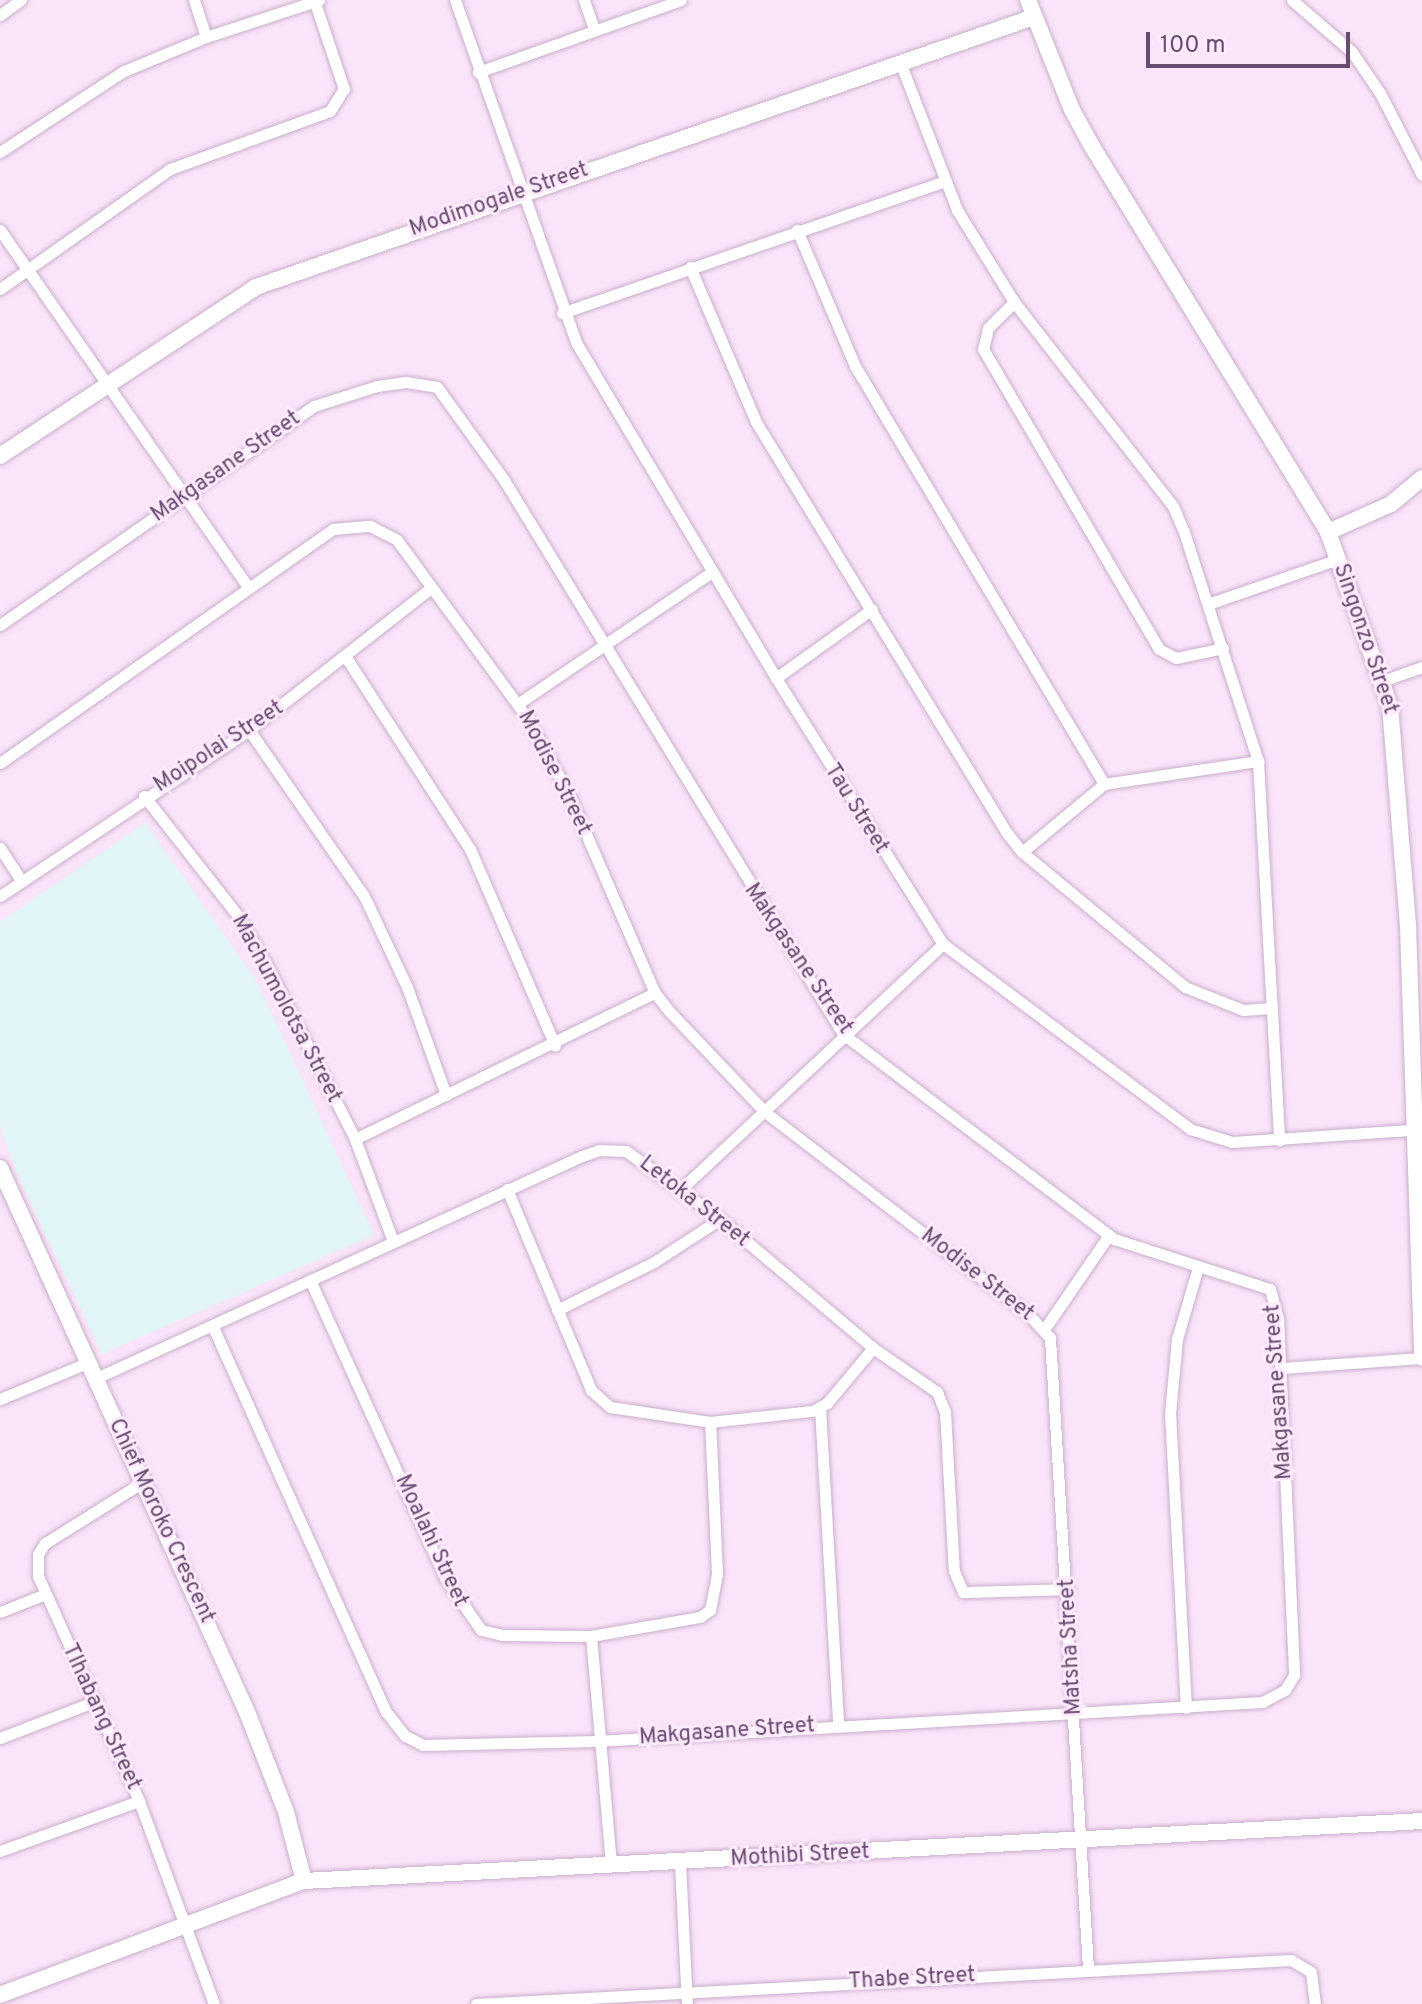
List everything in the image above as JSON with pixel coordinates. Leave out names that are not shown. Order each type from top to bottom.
[{"type":"street","points":[[0,15],[21,0]]},
{"type":"street","points":[[194,0],[206,37]]},
{"type":"street","points":[[0,152],[97,84],[206,37],[316,0],[344,89],[330,111],[170,169],[0,289]]},
{"type":"street","name":"Tau Street","points":[[455,0],[562,313],[776,678],[943,944],[1176,1122],[1232,1142],[1418,1130]]},
{"type":"street","points":[[584,0],[594,29]]},
{"type":"street","points":[[478,72],[681,0]]},
{"type":"street","name":"Singonzo Street","points":[[1028,0],[1093,148],[1328,532],[1382,681],[1396,731],[1415,926],[1422,1358]]},
{"type":"street","points":[[1292,0],[1352,52],[1380,93],[1422,175]]},
{"type":"street","name":"Modimogale Street","points":[[0,456],[107,381],[256,287],[1034,17]]},
{"type":"street","points":[[900,62],[943,182],[1014,302],[1173,506],[1208,604],[1258,761],[1279,1140]]},
{"type":"street","points":[[562,313],[943,182]]},
{"type":"street","points":[[0,230],[186,493],[249,588]]},
{"type":"street","points":[[797,230],[855,366],[1104,784]]},
{"type":"street","points":[[690,267],[756,422],[1022,852],[1185,987],[1243,1010],[1272,1008]]},
{"type":"street","points":[[1014,302],[988,328],[983,349],[1159,649],[1176,658],[1223,648]]},
{"type":"street","name":"Makgasane Street","points":[[0,625],[314,406],[377,386],[406,382],[437,387],[504,480],[843,1034],[1109,1235],[1270,1289],[1281,1368],[1294,1675],[1285,1690],[1262,1702],[1186,1708],[838,1724],[596,1741],[438,1747],[416,1743],[395,1727],[212,1325]]},
{"type":"street","points":[[1328,532],[1391,504],[1422,478]]},
{"type":"street","name":"Modise Street","points":[[0,763],[319,537],[356,525],[382,530],[397,540],[519,703],[570,797],[655,993],[765,1112],[1045,1328]]},
{"type":"street","points":[[1208,604],[1338,559]]},
{"type":"street","points":[[519,703],[712,572]]},
{"type":"street","name":"Moipolai Street","points":[[0,896],[144,796],[249,730],[347,659],[431,588]]},
{"type":"street","points":[[776,678],[872,609]]},
{"type":"street","points":[[347,659],[470,849],[555,1045]]},
{"type":"street","points":[[1382,681],[1422,667]]},
{"type":"street","points":[[249,730],[364,896],[407,987],[446,1095]]},
{"type":"street","points":[[1022,852],[1104,784],[1258,761]]},
{"type":"street","name":"Machumolotsa Street","points":[[144,796],[238,916],[355,1139],[393,1241]]},
{"type":"street","points":[[0,848],[21,880]]},
{"type":"street","points":[[681,1189],[765,1112],[843,1034],[943,944]]},
{"type":"street","points":[[355,1139],[555,1045],[655,993]]},
{"type":"street","name":"Letoka Street","points":[[94,1379],[507,1189],[612,1148],[639,1156],[720,1219],[873,1348],[932,1387],[943,1402],[958,1586],[981,1595],[1068,1589]]},
{"type":"street","name":"Chief Moroko Crescent","points":[[0,1168],[94,1379],[146,1480],[247,1712],[286,1812],[304,1881]]},
{"type":"street","points":[[507,1189],[598,1400],[610,1407],[710,1422],[772,1419],[820,1408],[873,1348]]},
{"type":"street","points":[[557,1310],[654,1262],[720,1219]]},
{"type":"street","points":[[1045,1328],[1109,1235]]},
{"type":"street","points":[[1186,1708],[1170,1414],[1177,1339],[1198,1267]]},
{"type":"street","name":"Moalahi Street","points":[[310,1280],[469,1620],[481,1630],[502,1635],[591,1636],[700,1617],[714,1603],[710,1422]]},
{"type":"street","name":"Matsha Street","points":[[1045,1328],[1056,1364],[1088,1968]]},
{"type":"street","points":[[1281,1368],[1422,1358]]},
{"type":"street","points":[[0,1399],[87,1363]]},
{"type":"street","points":[[820,1408],[838,1724]]},
{"type":"street","name":"Tlhabang Street","points":[[146,1480],[45,1543],[37,1562],[43,1595],[96,1701],[139,1801],[214,2004]]},
{"type":"street","points":[[0,1612],[43,1595]]},
{"type":"street","points":[[591,1636],[596,1741],[611,1866]]},
{"type":"street","points":[[0,1738],[96,1701]]},
{"type":"street","points":[[0,1851],[139,1801]]},
{"type":"street","name":"Mothibi Street","points":[[184,1924],[304,1881],[1422,1821]]},
{"type":"street","points":[[680,1863],[687,1998]]},
{"type":"street","points":[[0,1995],[184,1924]]},
{"type":"street","name":"Thabe Street","points":[[476,2004],[687,1998],[1088,1968],[1291,1960],[1311,1972],[1315,2004]]},
{"type":"shaded area","points":[[145,823],[256,980],[374,1235],[102,1354],[18,1176],[0,1125],[0,922]]}]
